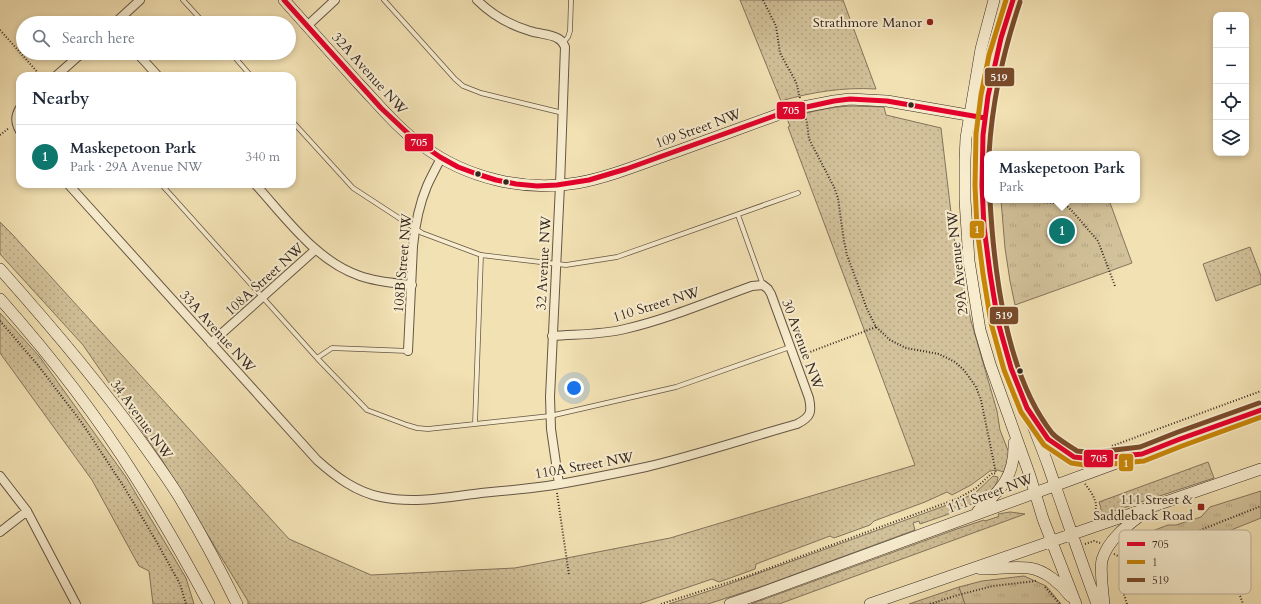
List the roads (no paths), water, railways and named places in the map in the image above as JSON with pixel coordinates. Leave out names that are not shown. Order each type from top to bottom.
[{"type":"main road","name":"32A Avenue NW","points":[[284,0],[392,120],[422,146],[441,158]]},
{"type":"main road","points":[[969,115],[981,49],[994,0]]},
{"type":"main road","points":[[1013,0],[1007,16],[998,51],[985,118],[982,155],[987,258],[991,287],[1004,344],[1023,401],[1098,604]]},
{"type":"main road","name":"109 Street NW","points":[[441,158],[480,176],[501,181],[540,186],[560,185],[605,176],[788,111],[834,101],[887,101],[985,118]]},
{"type":"main road","name":"29A Avenue NW","points":[[969,115],[966,138],[964,180],[966,233],[971,281],[980,330],[990,364],[1030,476],[1034,493],[1076,604]]},
{"type":"main road","name":"34 Avenue NW","points":[[0,269],[86,368],[154,460],[178,495],[237,604]]},
{"type":"main road","points":[[0,299],[56,367],[114,444],[136,477],[209,604]]},
{"type":"main road","points":[[1023,401],[1034,422],[1043,434],[1055,447],[1067,454],[1081,458],[1094,459],[1141,454]]},
{"type":"main road","name":"111 Street NW","points":[[730,604],[1261,410]]},
{"type":"main road","points":[[975,515],[998,493],[1003,486],[1014,457],[1014,434]]},
{"type":"main road","points":[[870,604],[1261,469]]},
{"type":"main road","points":[[1123,530],[1151,507]]},
{"type":"main road","points":[[1104,604],[1102,561],[1104,546],[1119,534]]},
{"type":"main road","points":[[971,569],[1029,568],[1049,576],[1063,588],[1076,604]]},
{"type":"street","points":[[122,16],[140,0]]},
{"type":"street","points":[[307,26],[335,0]]},
{"type":"street","points":[[477,0],[485,8],[500,18],[516,26],[530,31],[554,36],[563,43]]},
{"type":"street","name":"32 Avenue NW","points":[[559,484],[552,442],[550,416],[552,336],[563,113],[565,53],[563,43]]},
{"type":"street","points":[[63,72],[75,60]]},
{"type":"street","points":[[143,60],[154,72]]},
{"type":"street","name":"108B Street NW","points":[[408,351],[415,229],[427,186],[441,158]]},
{"type":"street","name":"33A Avenue NW","points":[[72,188],[317,460],[337,478],[354,488]]},
{"type":"street","points":[[259,188],[315,250],[330,261],[345,270],[360,276],[381,282],[412,285]]},
{"type":"street","name":"108A Street NW","points":[[211,343],[315,250]]},
{"type":"street","name":"110 Street NW","points":[[552,336],[623,330],[660,319],[752,286],[764,286]]},
{"type":"street","name":"30 Avenue NW","points":[[764,286],[771,294],[809,398],[811,413]]},
{"type":"street","name":"110A Street NW","points":[[354,488],[381,497],[397,500],[425,500],[559,484],[682,457],[797,424],[807,418],[811,413]]},
{"type":"street","points":[[0,476],[27,511],[76,604]]},
{"type":"street","points":[[0,532],[27,511]]},
{"type":"lane","points":[[183,0],[198,16]]},
{"type":"lane","points":[[384,0],[450,74],[463,86],[481,93],[563,113]]},
{"type":"lane","points":[[563,43],[570,32],[571,0]]},
{"type":"lane","points":[[237,60],[248,72]]},
{"type":"lane","points":[[296,125],[353,188],[422,233],[481,255],[566,265],[617,257],[798,193]]},
{"type":"lane","points":[[165,188],[317,358],[367,410],[416,428],[428,429],[550,416],[676,387],[790,347]]},
{"type":"lane","points":[[738,215],[764,286]]},
{"type":"lane","points":[[475,424],[481,255]]},
{"type":"lane","points":[[317,358],[332,348],[408,351]]},
{"type":"place","name":"Strathmore Manor","points":[[930,22]]},
{"type":"place","name":"Maskepetoon Park","points":[[1062,231]]},
{"type":"place","name":"111 Street & Saddleback Road","points":[[1201,507]]}]
